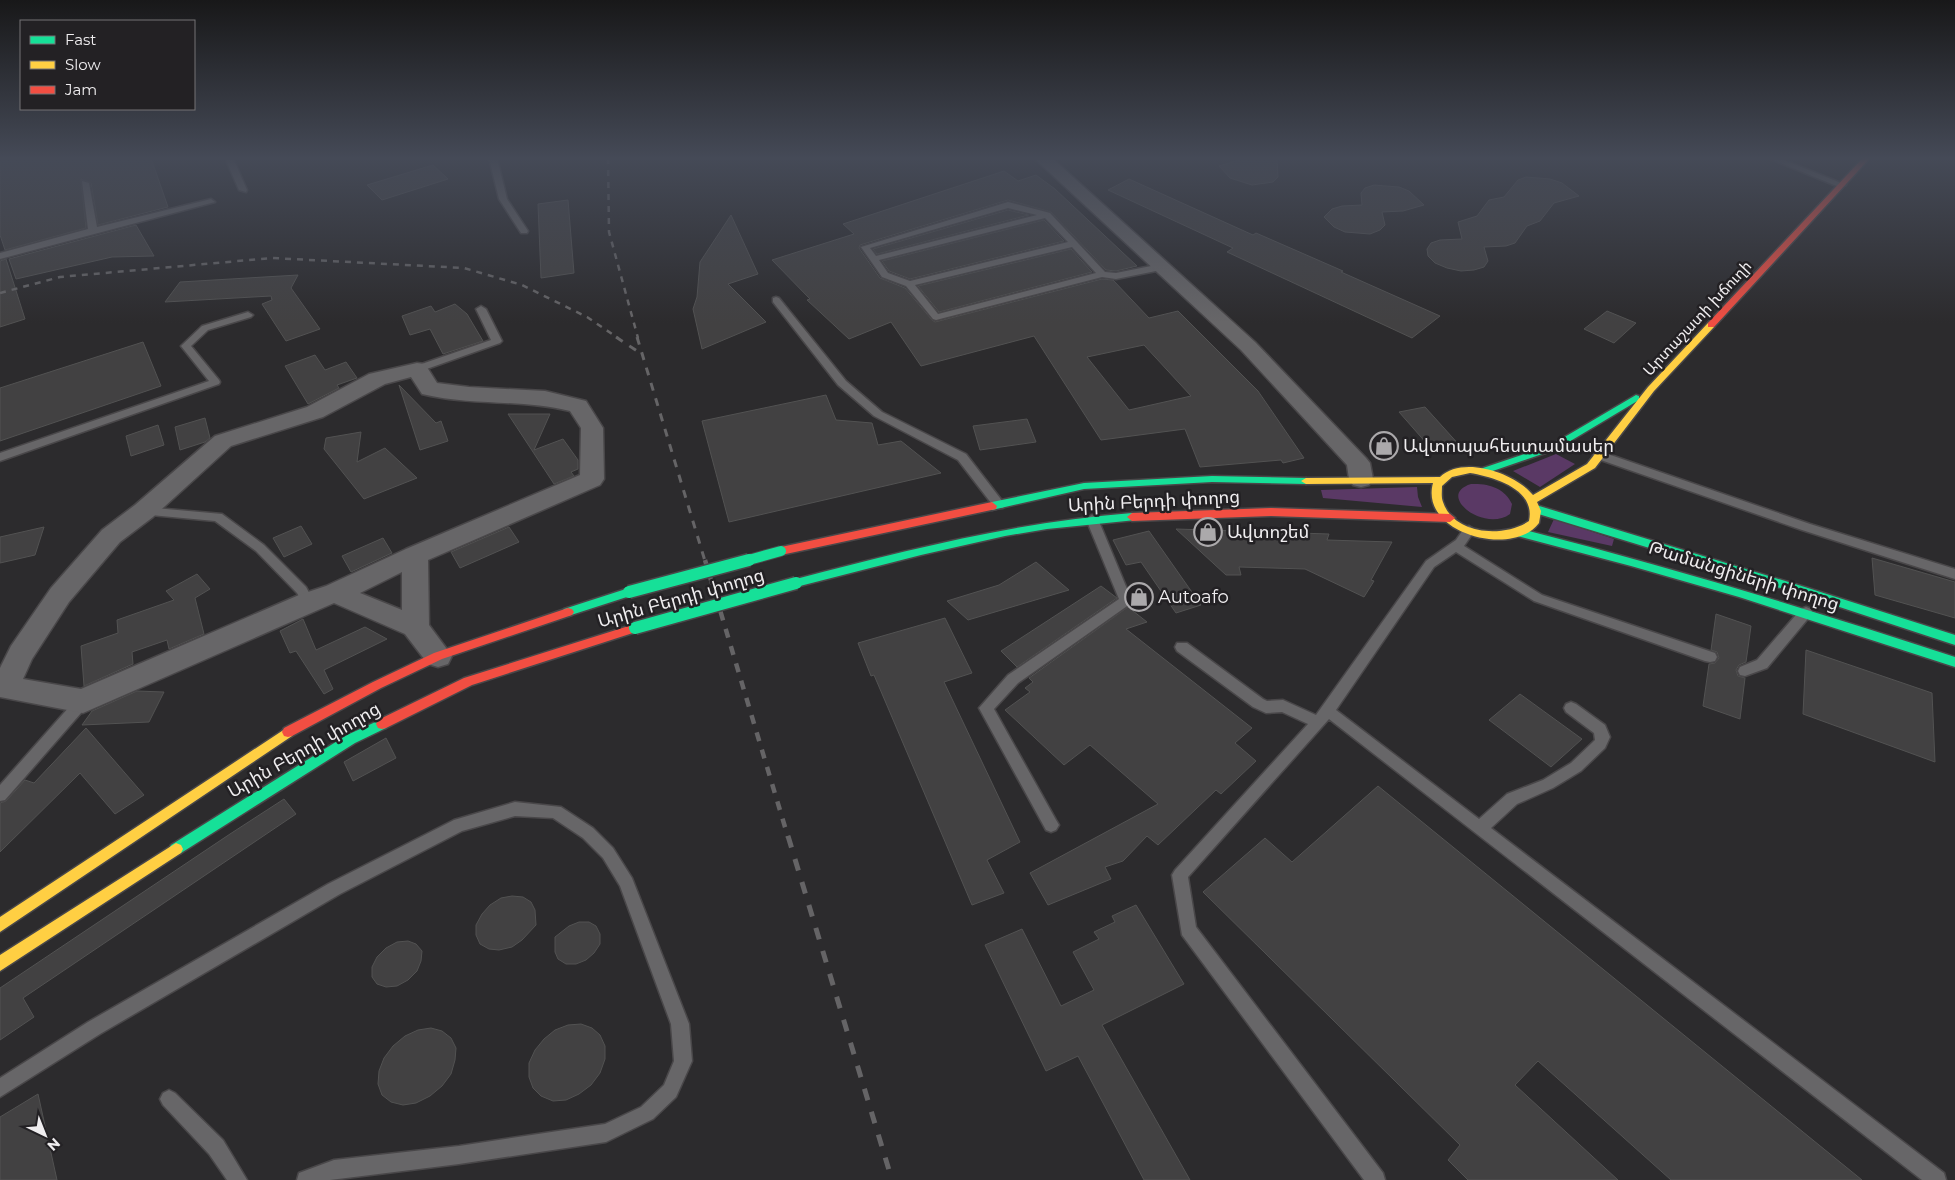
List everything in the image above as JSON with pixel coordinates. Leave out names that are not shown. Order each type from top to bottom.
[{"type":"main road","name":"Արտաշատի խճուղի","points":[[1534,504],[1591,466],[1650,389],[1816,213]]},
{"type":"main road","name":"Արտաշատի խճուղի","points":[[1484,472],[1554,447],[1650,389]]},
{"type":"main road","name":"Թամանցիների փողոց","points":[[1955,640],[1534,504],[1524,490],[1512,482],[1484,472],[1460,471],[1449,474],[1437,485],[1436,500],[1442,511],[1469,530],[1493,536],[1521,533],[1620,557],[1806,612],[1955,662]]},
{"type":"main road","name":"Արին Բերդի փողոց","points":[[0,924],[289,732],[377,685],[438,656],[629,592],[780,551],[1084,486],[1212,479],[1311,481],[1361,479],[1441,480]]},
{"type":"main road","points":[[1521,533],[1534,523],[1534,504]]},
{"type":"main road","name":"Արին Բերդի փողոց","points":[[0,964],[217,822],[351,739],[468,681],[635,628],[920,551],[1092,519],[1271,512],[1450,518]]},
{"type":"street","points":[[1103,213],[1248,346],[1358,463],[1361,479]]},
{"type":"street","points":[[418,369],[430,389],[468,394],[545,398],[578,406],[592,428],[592,479],[335,593],[308,602],[83,701],[5,687],[21,654],[60,595],[111,536],[224,441],[315,412],[377,379],[418,369]]},
{"type":"street","points":[[415,556],[415,627]]},
{"type":"street","points":[[335,593],[415,627],[438,656]]},
{"type":"lane","points":[[90,213],[93,230]]},
{"type":"lane","points":[[0,256],[93,230],[164,213]]},
{"type":"lane","points":[[512,213],[524,231]]},
{"type":"lane","points":[[980,213],[864,247],[885,275],[909,284],[936,317],[1102,274],[1116,276],[1161,266]]},
{"type":"lane","points":[[1039,213],[1047,215],[1102,274]]},
{"type":"lane","points":[[874,260],[1047,215]]},
{"type":"lane","points":[[909,284],[1075,243]]},
{"type":"lane","points":[[776,300],[842,383],[878,414],[962,457],[999,505]]},
{"type":"lane","points":[[418,369],[497,341],[480,309]]},
{"type":"lane","points":[[0,457],[215,382],[186,346],[205,328],[248,315]]},
{"type":"lane","points":[[1599,455],[1806,527],[1955,574]]},
{"type":"lane","points":[[144,510],[218,518],[260,548],[302,590],[308,602]]},
{"type":"lane","points":[[1051,825],[986,708],[1013,679],[1126,601],[1092,519]]},
{"type":"lane","points":[[1376,1180],[1188,930],[1180,875],[1323,717],[1430,564],[1455,546],[1469,530]]},
{"type":"lane","points":[[1455,546],[1538,598],[1710,657]]},
{"type":"lane","points":[[1745,671],[1762,664],[1806,612]]},
{"type":"lane","points":[[1182,647],[1266,707],[1283,706],[1323,717],[1480,828],[1936,1180]]},
{"type":"lane","points":[[0,795],[83,701]]},
{"type":"lane","points":[[1480,828],[1512,799],[1548,784],[1576,767],[1600,744],[1602,737],[1600,728],[1571,708]]},
{"type":"lane","points":[[0,1088],[94,1028],[334,889],[459,824],[515,809],[556,812],[588,833],[608,853],[626,883],[680,1024],[684,1061],[670,1091],[647,1114],[606,1133],[459,1155],[334,1169],[306,1180]]},
{"type":"lane","points":[[169,1099],[216,1147],[238,1180]]},
{"type":"shaded area","points":[[1556,454],[1575,464],[1540,487],[1513,471]]},
{"type":"shaded area","points":[[1471,484],[1484,484],[1500,490],[1512,504],[1510,514],[1499,519],[1488,519],[1477,516],[1467,510],[1458,496],[1461,489]]},
{"type":"shaded area","points":[[1417,487],[1422,507],[1323,498],[1321,490]]},
{"type":"shaded area","points":[[1554,519],[1614,539],[1612,546],[1548,532]]},
{"type":"building","points":[[0,213],[84,213],[86,228],[5,250],[0,235]]},
{"type":"building","points":[[96,213],[144,213],[98,225]]},
{"type":"building","points":[[538,213],[569,213],[574,273],[541,278]]},
{"type":"building","points":[[876,213],[965,213],[860,245],[859,248],[880,278],[905,288],[935,322],[1102,279],[1113,280],[1149,318],[1178,311],[1258,391],[1304,458],[1283,463],[1281,460],[1200,467],[1185,429],[1101,440],[1034,336],[921,366],[891,322],[849,339],[807,300],[810,299],[772,260],[854,234],[843,224]],"holes":[[[1144,345],[1191,396],[1129,410],[1087,357]]]},
{"type":"building","points":[[997,213],[1029,215],[877,254],[873,249]]},
{"type":"building","points":[[1052,213],[1081,213],[1137,266],[1116,271],[1106,270]]},
{"type":"building","points":[[1158,213],[1204,213],[1253,235],[1256,233],[1343,271],[1341,272],[1440,316],[1412,338],[1227,252],[1233,248]]},
{"type":"building","points":[[1328,213],[1382,213],[1385,225],[1380,230],[1370,234],[1345,232],[1334,227],[1324,217]]},
{"type":"building","points":[[1479,213],[1546,213],[1540,221],[1527,226],[1515,243],[1506,246],[1484,247],[1488,261],[1484,267],[1461,271],[1435,263],[1428,256],[1427,249],[1431,243],[1440,240],[1462,239],[1458,222],[1477,216]]},
{"type":"building","points":[[731,215],[758,274],[728,284],[766,322],[702,349],[693,309],[697,297],[700,262]]},
{"type":"building","points":[[1044,220],[1064,241],[910,279],[889,271],[882,261]]},
{"type":"building","points":[[136,225],[154,256],[112,257],[16,279],[9,259]]},
{"type":"building","points":[[1071,249],[1092,272],[939,312],[918,286]]},
{"type":"building","points":[[6,259],[25,319],[0,327],[0,261]]},
{"type":"building","points":[[298,275],[291,288],[320,329],[286,341],[262,304],[272,300],[271,296],[165,302],[180,282]]},
{"type":"building","points":[[455,304],[467,314],[483,341],[443,354],[430,329],[410,335],[402,316],[431,306],[435,312]]},
{"type":"building","points":[[1607,311],[1636,323],[1614,343],[1584,329]]},
{"type":"building","points":[[143,342],[161,386],[0,441],[0,388]]},
{"type":"building","points":[[315,355],[325,370],[346,362],[357,378],[337,385],[339,388],[308,404],[285,366]]},
{"type":"building","points":[[399,385],[436,423],[441,421],[448,441],[420,450]]},
{"type":"building","points":[[826,395],[836,420],[872,423],[878,445],[901,441],[941,473],[729,522],[702,421]]},
{"type":"building","points":[[1425,407],[1461,447],[1435,453],[1399,412]]},
{"type":"building","points":[[508,414],[550,414],[534,450],[563,439],[578,460],[578,469],[571,472],[574,476],[554,484]]},
{"type":"building","points":[[205,418],[210,438],[205,442],[180,450],[175,427]]},
{"type":"building","points":[[1027,419],[1036,442],[980,450],[973,426]]},
{"type":"building","points":[[158,425],[164,445],[131,456],[126,436]]},
{"type":"building","points":[[361,432],[357,462],[385,448],[417,478],[364,499],[324,449],[326,438]]},
{"type":"building","points":[[301,526],[312,544],[284,557],[273,538]]},
{"type":"building","points":[[44,527],[35,555],[0,563],[0,537]]},
{"type":"building","points":[[509,527],[519,542],[460,568],[451,552]]},
{"type":"building","points":[[1176,529],[1329,534],[1327,540],[1392,542],[1371,580],[1374,581],[1364,597],[1305,569],[1239,567],[1241,575],[1226,575]]},
{"type":"building","points":[[1149,531],[1201,605],[1176,613],[1141,562],[1126,565],[1113,540]]},
{"type":"building","points":[[383,538],[392,553],[351,572],[342,556]]},
{"type":"building","points":[[1872,558],[1955,582],[1955,618],[1875,595]]},
{"type":"building","points":[[1036,562],[1069,590],[968,620],[947,601],[999,585]]},
{"type":"building","points":[[197,574],[210,589],[195,598],[204,634],[169,649],[167,640],[132,652],[133,664],[84,686],[81,646],[118,633],[117,620],[174,600],[166,591]]},
{"type":"building","points":[[1101,586],[1117,598],[1017,667],[1001,651]]},
{"type":"building","points":[[1128,607],[1147,622],[1126,629],[1252,728],[1235,743],[1256,761],[1221,794],[1216,790],[1158,845],[1147,836],[1123,861],[1105,867],[1111,879],[1048,905],[1030,873],[1158,804],[1090,745],[1064,765],[1005,710],[1030,692],[1025,688],[1033,682],[1029,678]]},
{"type":"building","points":[[1716,614],[1751,626],[1746,662],[1739,665],[1736,670],[1738,676],[1745,678],[1740,719],[1703,706],[1709,664],[1715,663],[1719,658],[1717,652],[1711,650]]},
{"type":"building","points":[[945,618],[972,673],[944,682],[1020,842],[987,860],[1004,893],[972,905],[874,675],[871,676],[858,643]]},
{"type":"building","points":[[303,619],[316,650],[365,627],[387,639],[324,670],[333,689],[324,694],[296,651],[290,653],[280,631]]},
{"type":"building","points":[[1806,650],[1932,693],[1935,762],[1803,714]]},
{"type":"building","points":[[137,691],[164,692],[149,722],[82,725],[92,711]]},
{"type":"building","points":[[1520,694],[1582,739],[1551,767],[1489,720]]},
{"type":"building","points":[[86,728],[144,795],[115,814],[80,773],[0,852],[0,803],[6,801],[25,780],[34,783]]},
{"type":"building","points":[[386,738],[396,758],[353,781],[344,762]]},
{"type":"building","points":[[1378,786],[1862,1180],[1671,1180],[1538,1061],[1515,1085],[1618,1180],[1468,1180],[1448,1160],[1460,1145],[1203,892],[1265,838],[1292,862]]},
{"type":"building","points":[[284,799],[296,814],[23,998],[34,1017],[0,1040],[0,988]]},
{"type":"building","points":[[523,897],[531,902],[535,910],[536,925],[522,940],[512,947],[499,950],[489,949],[480,944],[476,935],[476,925],[490,905],[501,898]]},
{"type":"building","points":[[1136,905],[1184,984],[1102,1025],[1190,1180],[1144,1180],[1078,1056],[1046,1071],[985,945],[1022,929],[1061,1006],[1094,990],[1073,952],[1099,939],[1094,932],[1115,922],[1112,916]]},
{"type":"building","points":[[579,922],[589,922],[596,926],[600,934],[600,944],[586,960],[576,964],[566,964],[558,959],[555,952],[555,937],[569,926]]},
{"type":"building","points":[[408,941],[416,944],[422,951],[417,971],[408,980],[397,986],[386,987],[377,984],[372,977],[372,967],[377,957],[386,948],[397,942]]},
{"type":"building","points":[[581,1024],[592,1028],[600,1035],[605,1046],[605,1059],[600,1073],[591,1085],[579,1094],[566,1100],[553,1101],[541,1096],[533,1088],[529,1077],[529,1063],[535,1050],[555,1030],[568,1025]]},
{"type":"building","points":[[431,1028],[442,1031],[451,1038],[456,1048],[451,1074],[442,1086],[430,1096],[416,1103],[403,1105],[391,1102],[382,1095],[378,1084],[379,1071],[384,1058],[393,1046],[405,1036],[418,1030]]},
{"type":"building","points":[[38,1094],[57,1180],[0,1180],[0,1117]]},
{"type":"railway","points":[[609,213],[609,232],[638,338]]},
{"type":"railway","points":[[0,293],[60,277],[272,258],[464,268],[522,285],[587,317],[618,338]]},
{"type":"railway","points":[[616,337],[642,355]]},
{"type":"railway","points":[[637,337],[642,355]]},
{"type":"railway","points":[[642,355],[705,561]]},
{"type":"railway","points":[[705,560],[788,837]]},
{"type":"railway","points":[[788,836],[892,1180]]},
{"type":"traffic: fast","points":[[1484,471],[1554,447],[1636,398]]},
{"type":"traffic: fast","points":[[992,506],[1084,486],[1212,479],[1306,481]]},
{"type":"traffic: fast","points":[[1536,509],[1804,591],[1955,640]]},
{"type":"traffic: fast","points":[[796,583],[962,541],[1047,525],[1132,517]]},
{"type":"traffic: fast","points":[[1521,533],[1740,593],[1955,662]]},
{"type":"traffic: fast","points":[[629,592],[781,551]]},
{"type":"traffic: fast","points":[[635,628],[796,583]]},
{"type":"traffic: fast","points":[[568,612],[629,592]]},
{"type":"traffic: fast","points":[[176,849],[351,739],[382,724]]},
{"type":"traffic: slow","points":[[1532,500],[1591,466],[1651,389],[1711,325]]},
{"type":"traffic: slow","points":[[1470,470],[1499,476],[1517,485],[1531,499],[1536,510],[1534,523],[1521,531],[1498,536],[1472,532],[1450,520],[1442,511],[1437,501],[1437,485],[1449,474],[1470,470]]},
{"type":"traffic: slow","points":[[1306,481],[1441,480]]},
{"type":"traffic: slow","points":[[0,925],[288,732]]},
{"type":"traffic: slow","points":[[0,964],[176,849]]},
{"type":"traffic: jam","points":[[1711,325],[1816,213]]},
{"type":"traffic: jam","points":[[781,551],[992,506]]},
{"type":"traffic: jam","points":[[1132,517],[1271,512],[1450,518]]},
{"type":"traffic: jam","points":[[288,732],[377,685],[438,656],[568,612]]},
{"type":"traffic: jam","points":[[382,724],[468,681],[635,628]]},
{"type":"place","name":"Ավտոպահեստամասեր","points":[[1384,446]]},
{"type":"place","name":"Ավտոշեմ","points":[[1208,532]]},
{"type":"place","name":"Autoafo","points":[[1139,597]]}]
